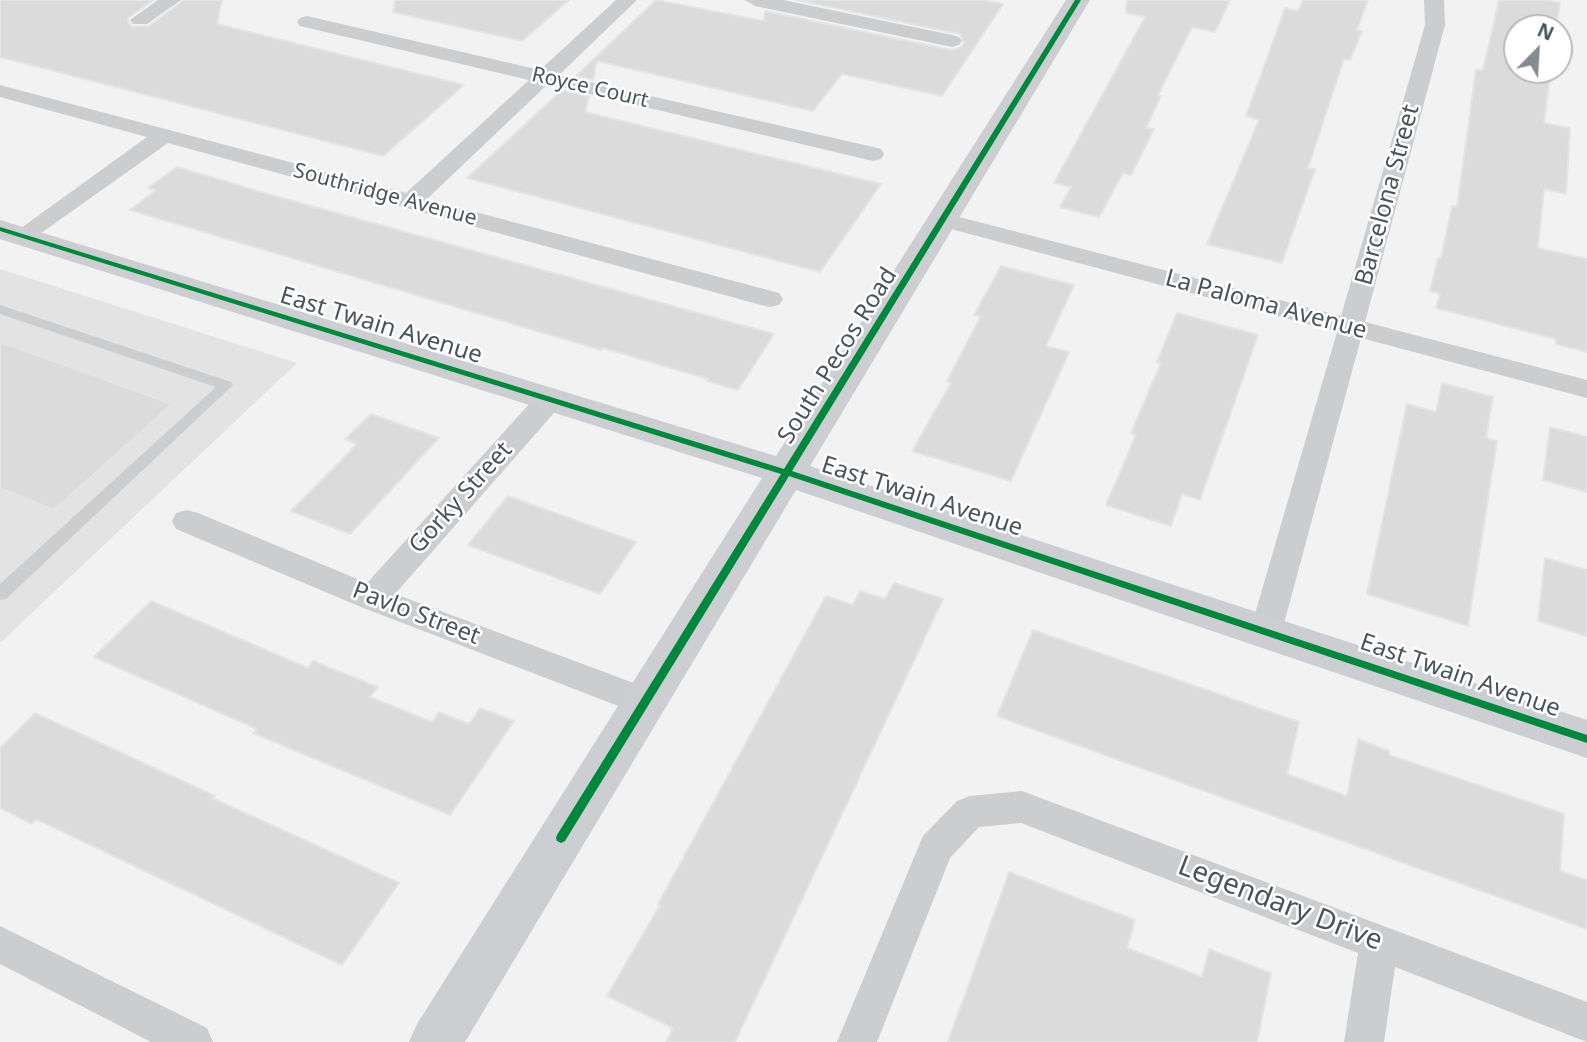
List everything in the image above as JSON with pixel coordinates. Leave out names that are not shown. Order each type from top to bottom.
[{"type":"street","points":[[140,20],[171,0]]},
{"type":"street","points":[[410,202],[627,0]]},
{"type":"street","points":[[755,0],[952,41]]},
{"type":"street","name":"South Pecos Road","points":[[435,1042],[1079,0]]},
{"type":"street","name":"Barcelona Street","points":[[1266,631],[1435,25],[1434,0]]},
{"type":"street","name":"Royce Court","points":[[307,22],[873,155]]},
{"type":"street","name":"Southridge Avenue","points":[[0,90],[770,299]]},
{"type":"street","points":[[11,233],[165,135]]},
{"type":"street","name":"La Paloma Avenue","points":[[944,220],[1587,389]]},
{"type":"street","name":"East Twain Avenue","points":[[11,233],[788,472],[1587,739]]},
{"type":"street","name":"Gorky Street","points":[[372,597],[551,398]]},
{"type":"street","name":"Pavlo Street","points":[[187,521],[372,597],[646,702]]},
{"type":"street","name":"Legendary Drive","points":[[857,1042],[936,848],[970,812],[1023,807],[1587,1022]]},
{"type":"street","points":[[1364,1042],[1379,942]]},
{"type":"street","points":[[0,944],[193,1042]]},
{"type":"lane","points":[[0,309],[226,385],[0,594]]},
{"type":"shaded area","points":[[0,269],[297,363],[0,643]]},
{"type":"building","points":[[0,0],[153,0],[128,18],[133,27],[149,26],[184,0],[222,0],[217,24],[464,85],[383,156],[0,57]]},
{"type":"building","points":[[395,0],[569,0],[522,41],[393,12]]},
{"type":"building","points":[[656,0],[764,21],[765,11],[951,50],[960,48],[964,43],[960,34],[796,0],[980,0],[1003,4],[942,96],[842,74],[813,111],[597,61],[593,80],[576,76]]},
{"type":"building","points":[[1127,0],[1230,0],[1215,32],[1192,27],[1158,95],[1161,96],[1146,128],[1154,129],[1131,175],[1123,173],[1099,217],[1060,207],[1071,187],[1054,183],[1145,17],[1126,13]]},
{"type":"building","points":[[1303,0],[1368,0],[1357,30],[1362,31],[1350,60],[1344,59],[1308,168],[1315,169],[1282,263],[1207,244],[1259,120],[1246,116],[1285,8],[1298,11]]},
{"type":"building","points":[[1499,0],[1544,0],[1560,3],[1558,14],[1503,14],[1503,84],[1549,84],[1544,123],[1570,128],[1566,194],[1544,189],[1538,248],[1587,259],[1587,352],[1556,344],[1556,339],[1436,308],[1440,294],[1430,291],[1438,258],[1441,258],[1452,206],[1457,207],[1476,70],[1483,70]]},
{"type":"building","points":[[562,90],[589,96],[585,112],[881,184],[820,272],[467,178]]},
{"type":"building","points":[[177,167],[774,334],[738,390],[130,210],[156,190],[148,188]]},
{"type":"building","points":[[1001,266],[1074,285],[1046,346],[1069,352],[1011,481],[912,451],[951,383],[947,381],[981,316],[974,315]]},
{"type":"building","points":[[1177,313],[1258,335],[1200,500],[1182,494],[1171,526],[1106,505],[1136,435],[1131,433],[1161,363],[1157,362]]},
{"type":"building","points":[[0,342],[172,404],[54,510],[0,488]]},
{"type":"building","points":[[1442,383],[1493,397],[1486,438],[1497,441],[1468,626],[1367,594],[1407,404],[1436,412]]},
{"type":"building","points":[[371,414],[439,438],[350,534],[291,511],[357,444],[345,439]]},
{"type":"building","points":[[1550,427],[1587,437],[1587,492],[1543,480]]},
{"type":"building","points":[[508,496],[636,542],[600,594],[468,545]]},
{"type":"building","points":[[1545,558],[1587,570],[1587,636],[1538,621]]},
{"type":"building","points":[[894,583],[943,599],[735,1042],[666,1042],[673,1028],[607,996],[660,905],[658,904],[826,596],[853,605],[860,591],[885,599]]},
{"type":"building","points":[[151,601],[308,668],[313,661],[378,687],[370,697],[432,722],[439,712],[469,724],[480,708],[514,721],[450,815],[253,733],[257,729],[94,657]]},
{"type":"building","points":[[1033,630],[1299,722],[1287,774],[1347,796],[1358,739],[1389,751],[1389,755],[1564,814],[1560,871],[1587,880],[1587,929],[997,716]]},
{"type":"building","points":[[35,713],[215,796],[212,798],[399,883],[342,965],[36,819],[32,824],[0,808],[0,748]]},
{"type":"building","points":[[1009,872],[1135,920],[1127,948],[1202,977],[1209,949],[1271,973],[1257,1042],[948,1042]]},
{"type":"cycle path","points":[[561,838],[1078,0]]},
{"type":"cycle path","points":[[0,229],[788,473],[1587,739]]}]
